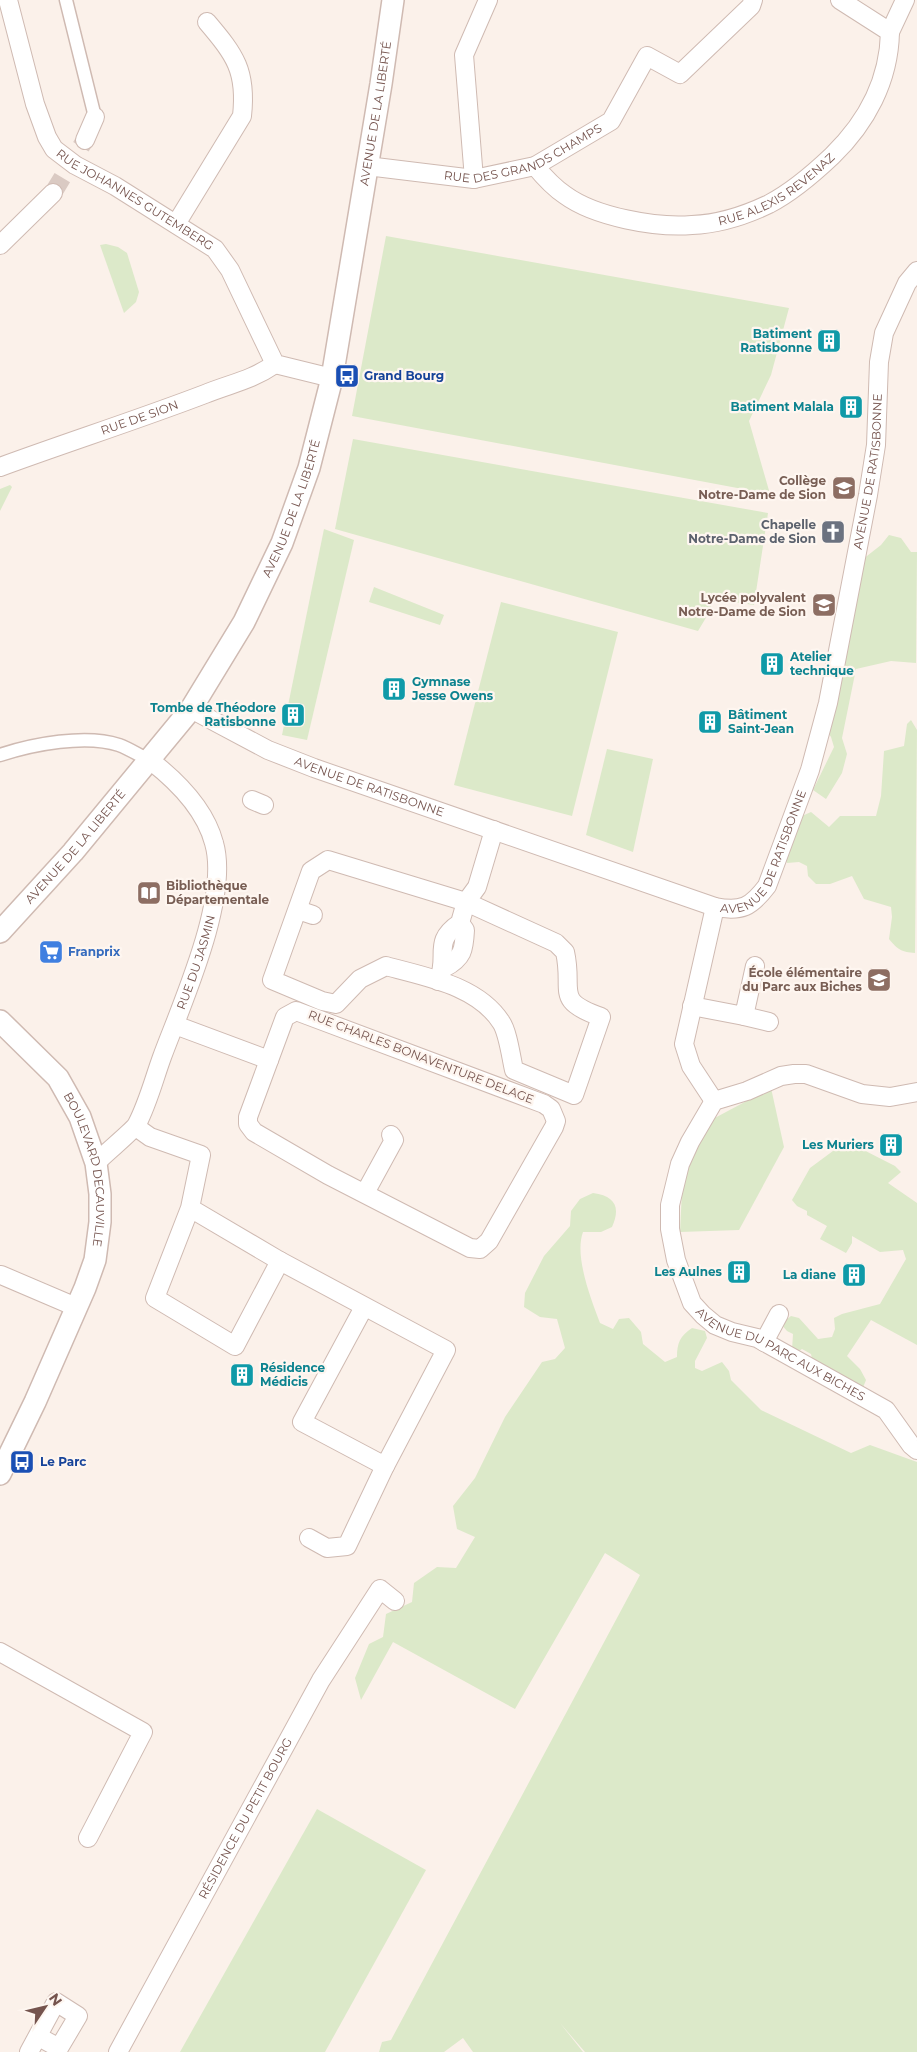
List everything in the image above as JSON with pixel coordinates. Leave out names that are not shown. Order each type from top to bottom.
[{"type":"street","name":"RUE JOHANNES GUTEMBERG","points":[[8,0],[8,36],[47,137],[54,149],[75,165],[115,186],[215,249],[230,270],[275,364]]},
{"type":"street","points":[[66,0],[95,118],[85,140]]},
{"type":"street","name":"AVENUE DE LA LIBERTÉ","points":[[0,932],[73,852],[151,761],[191,709],[244,622],[282,543],[309,468],[332,378],[393,0]]},
{"type":"street","points":[[474,179],[464,55],[488,0]]},
{"type":"street","name":"RUE DES GRANDS CHAMPS","points":[[367,166],[474,179],[535,166],[610,121],[647,56],[680,74],[751,6],[753,0]]},
{"type":"street","points":[[840,0],[890,32]]},
{"type":"street","name":"RUE ALEXIS REVENAZ","points":[[535,166],[551,185],[566,196],[587,207],[621,218],[662,224],[692,225],[749,212],[770,203],[794,188],[846,142],[874,100],[884,75],[890,32],[905,0]]},
{"type":"street","points":[[176,224],[242,116],[244,98],[239,70],[232,51],[207,22]]},
{"type":"street","points":[[0,246],[54,193]]},
{"type":"street","name":"AVENUE DE RATISBONNE","points":[[191,709],[312,775],[489,828],[670,898],[733,910],[745,907],[758,899],[767,886],[812,763],[828,703],[868,495],[876,445],[880,362],[884,333],[907,283],[917,272]]},
{"type":"street","points":[[275,364],[332,378]]},
{"type":"street","name":"RUE DE SION","points":[[0,467],[98,431],[134,422],[211,392],[246,381],[275,364]]},
{"type":"street","points":[[0,754],[28,746],[91,741],[119,745],[151,761]]},
{"type":"street","name":"RUE DU JASMIN","points":[[96,1163],[136,1126],[175,1024],[212,916],[218,872],[214,843],[203,816],[186,792],[151,761]]},
{"type":"street","points":[[441,974],[444,938],[460,923],[466,902],[477,887],[489,828]]},
{"type":"street","points":[[328,860],[351,876],[466,902],[556,943],[565,952],[568,995],[572,1003],[580,1010],[600,1017],[574,1095],[514,1070],[502,1023],[480,999],[441,974],[386,966],[360,979],[336,1004],[322,1001],[272,980],[305,913],[311,871],[328,860]]},
{"type":"street","points":[[715,907],[684,1044],[686,1055],[714,1101],[748,1091],[781,1076],[794,1074],[806,1074],[862,1094],[890,1097],[917,1092]]},
{"type":"street","points":[[744,1016],[755,966]]},
{"type":"street","points":[[692,1006],[769,1022]]},
{"type":"street","name":"RUE CHARLES BONAVENTURE DELAGE","points":[[296,1011],[544,1104],[554,1115],[554,1126],[489,1241],[480,1250],[470,1248],[328,1175],[254,1132],[248,1124],[248,1117],[268,1060],[285,1017],[296,1011]]},
{"type":"street","name":"BOULEVARD DECAUVILLE","points":[[0,1020],[58,1078],[80,1117],[96,1163],[100,1194],[100,1222],[95,1260],[35,1402],[0,1474]]},
{"type":"street","points":[[175,1024],[268,1060]]},
{"type":"street","name":"AVENUE DU PARC AUX BICHES","points":[[714,1101],[690,1142],[674,1182],[670,1205],[670,1221],[676,1260],[692,1303],[703,1316],[732,1332],[764,1342],[886,1410],[911,1445],[917,1450]]},
{"type":"street","points":[[136,1126],[150,1137],[201,1155],[190,1208],[155,1298],[235,1346],[280,1261]]},
{"type":"street","points":[[365,1193],[394,1140],[391,1136]]},
{"type":"street","points":[[190,1208],[280,1261],[446,1350],[385,1466],[347,1546],[327,1548],[309,1538]]},
{"type":"street","points":[[1,1275],[76,1307]]},
{"type":"street","points":[[364,1307],[302,1422],[385,1466]]},
{"type":"street","points":[[764,1342],[779,1314]]},
{"type":"street","name":"RÉSIDENCE DU PETIT BOURG","points":[[118,2052],[321,1680],[380,1589],[395,1601]]},
{"type":"street","points":[[0,1652],[143,1732],[88,1838]]},
{"type":"street","points":[[29,2052],[39,2037]]},
{"type":"green space","points":[[386,236],[789,308],[771,375],[749,421],[770,494],[352,416]]},
{"type":"green space","points":[[106,244],[118,247],[127,253],[139,292],[136,302],[124,313],[100,245]]},
{"type":"green space","points":[[353,439],[768,513],[754,605],[712,599],[710,611],[698,631],[335,529]]},
{"type":"green space","points":[[10,485],[12,487],[0,511],[0,489]]},
{"type":"green space","points":[[324,529],[354,540],[307,740],[282,735]]},
{"type":"green space","points":[[889,535],[901,538],[911,552],[917,552],[916,663],[891,661],[856,669],[842,738],[847,754],[842,773],[826,799],[813,790],[834,747],[831,737],[824,726],[858,563],[881,545]]},
{"type":"green space","points":[[374,587],[444,615],[440,625],[369,602]]},
{"type":"green space","points":[[501,602],[618,632],[572,816],[454,785]]},
{"type":"green space","points":[[911,720],[917,730],[915,953],[900,950],[889,939],[892,917],[891,907],[864,899],[852,876],[830,884],[816,884],[808,876],[807,866],[799,862],[787,863],[784,854],[802,816],[811,812],[829,827],[840,816],[876,816],[881,796],[884,751],[904,746],[907,724]]},
{"type":"green space","points":[[607,749],[653,759],[633,852],[586,835]]},
{"type":"green space","points":[[771,1088],[784,1147],[739,1230],[680,1232],[683,1169],[711,1120]]},
{"type":"green space","points":[[844,1140],[895,1166],[901,1172],[888,1183],[917,1203],[917,1345],[871,1320],[847,1356],[860,1369],[866,1380],[862,1390],[814,1368],[811,1354],[802,1349],[796,1353],[792,1350],[793,1334],[787,1331],[781,1324],[791,1316],[799,1318],[818,1339],[832,1337],[835,1329],[834,1318],[880,1304],[906,1259],[903,1250],[880,1252],[852,1236],[852,1243],[846,1253],[820,1239],[827,1226],[807,1215],[807,1211],[797,1206],[792,1200],[810,1168],[837,1148],[836,1145]]},
{"type":"green space","points":[[593,1193],[607,1197],[616,1208],[612,1227],[601,1232],[583,1232],[581,1242],[582,1265],[585,1278],[600,1323],[613,1329],[619,1319],[629,1318],[641,1332],[643,1344],[665,1362],[677,1357],[680,1340],[688,1331],[692,1328],[705,1331],[707,1338],[695,1361],[695,1368],[702,1371],[722,1362],[729,1371],[731,1380],[761,1410],[851,1453],[870,1445],[917,1462],[917,2052],[585,2052],[560,2023],[583,2052],[473,2052],[463,2038],[444,2052],[379,2052],[382,2042],[391,2040],[640,1575],[605,1553],[515,1709],[393,1642],[361,1700],[355,1678],[369,1644],[383,1637],[386,1614],[412,1602],[414,1583],[437,1567],[456,1568],[475,1537],[457,1529],[453,1506],[475,1478],[505,1417],[542,1362],[555,1359],[565,1348],[557,1319],[540,1317],[524,1307],[525,1293],[544,1256],[570,1226],[571,1211],[580,1199]]},
{"type":"green space","points":[[317,1809],[426,1870],[325,2052],[180,2052]]},
{"type":"tunnel","points":[[53,193],[85,140]]},
{"type":"place","name":"Batiment Ratisbonne","points":[[829,341]]},
{"type":"place","name":"Grand Bourg","points":[[347,376]]},
{"type":"place","name":"Batiment Malala","points":[[851,407]]},
{"type":"place","name":"Collège Notre-Dame de Sion","points":[[844,488]]},
{"type":"place","name":"Chapelle Notre-Dame de Sion","points":[[833,532]]},
{"type":"place","name":"Lycée polyvalent Notre-Dame de Sion","points":[[824,605]]},
{"type":"place","name":"Atelier technique","points":[[772,664]]},
{"type":"place","name":"Gymnase Jesse Owens","points":[[394,689]]},
{"type":"place","name":"Tombe de Théodore Ratisbonne","points":[[293,715]]},
{"type":"place","name":"Bâtiment Saint-Jean","points":[[710,722]]},
{"type":"place","name":"Bibliothèque Départementale","points":[[149,893]]},
{"type":"place","name":"Franprix","points":[[51,952]]},
{"type":"place","name":"École élémentaire du Parc aux Biches","points":[[879,980]]},
{"type":"place","name":"Les Muriers","points":[[891,1145]]},
{"type":"place","name":"Les Aulnes","points":[[739,1272]]},
{"type":"place","name":"La diane","points":[[854,1275]]},
{"type":"place","name":"Résidence Médicis","points":[[242,1375]]},
{"type":"place","name":"Le Parc","points":[[22,1462]]}]
